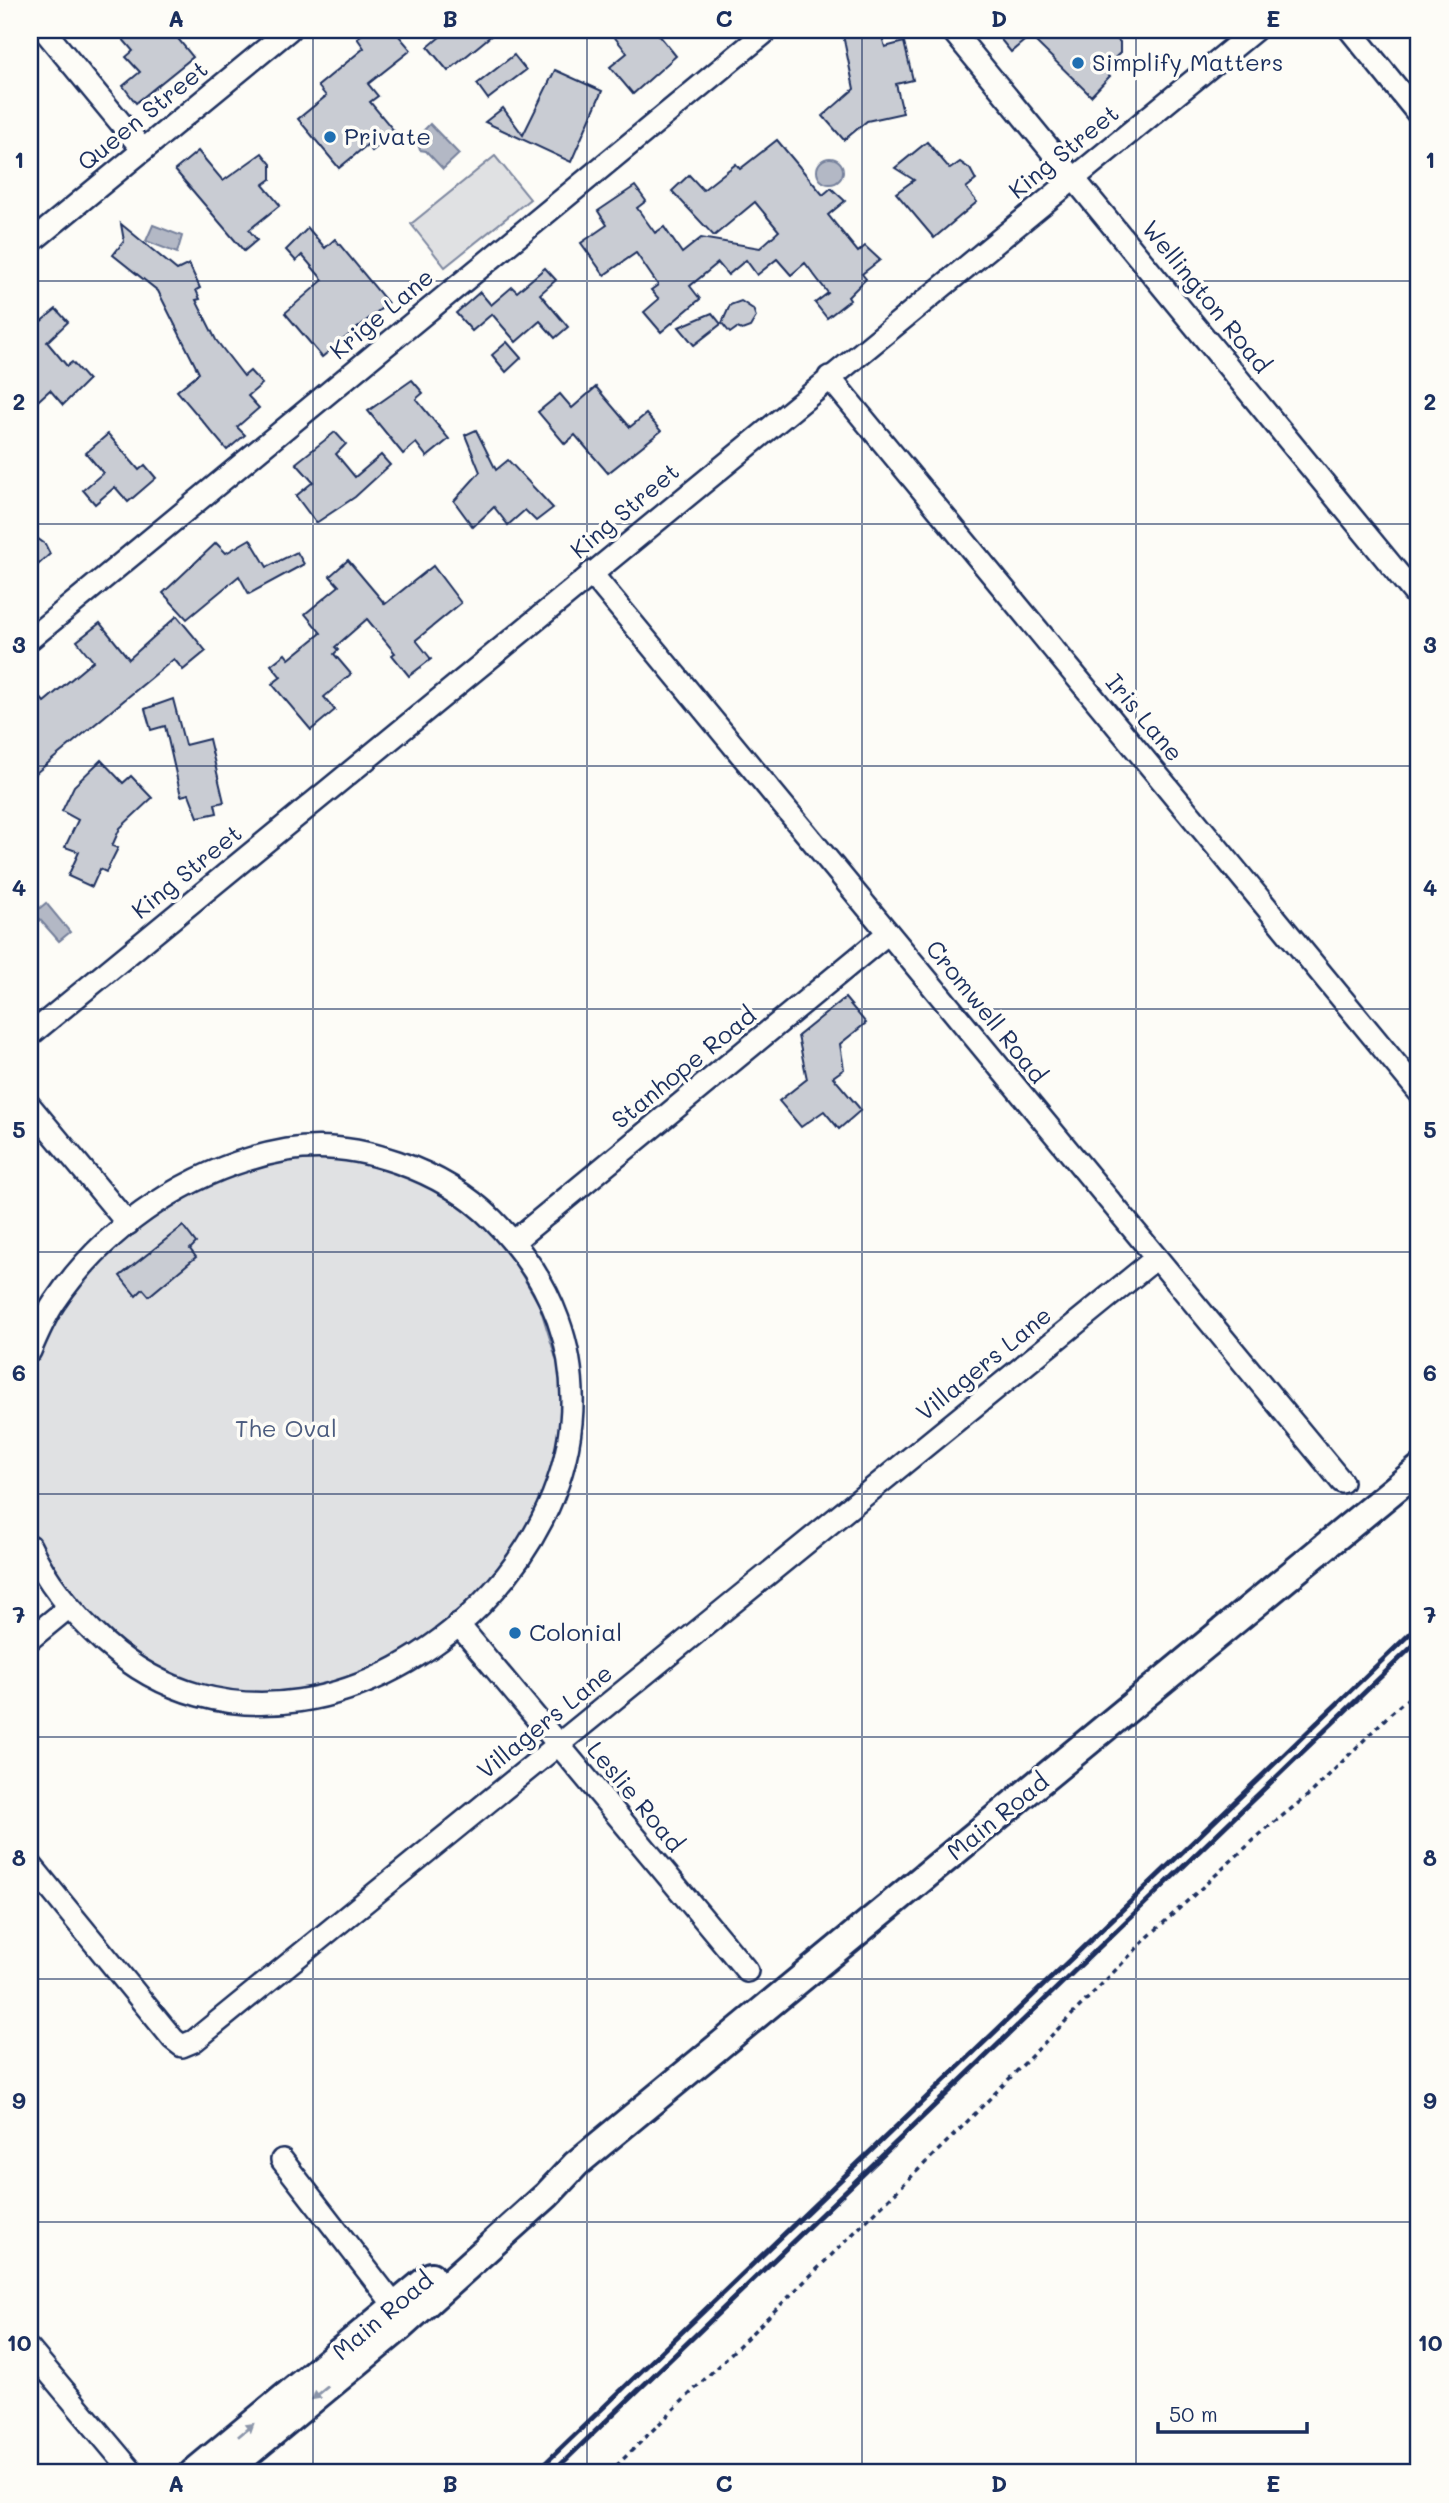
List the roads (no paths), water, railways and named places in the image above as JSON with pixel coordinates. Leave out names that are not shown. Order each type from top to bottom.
[{"type":"main road","name":"Main Road","points":[[193,2473],[540,2186],[576,2164],[1419,1469]]},
{"type":"main road","name":"Main Road","points":[[224,2473],[399,2328],[558,2185],[576,2164]]},
{"type":"street","points":[[44,30],[143,150]]},
{"type":"street","name":"Queen Street","points":[[30,243],[289,30]]},
{"type":"street","name":"Krige Lane","points":[[30,639],[768,30]]},
{"type":"street","name":"Wellington Road","points":[[952,30],[1419,599]]},
{"type":"street","name":"King Street","points":[[30,1035],[1255,30]]},
{"type":"street","points":[[1350,30],[1419,115]]},
{"type":"street","name":"Iris Lane","points":[[829,377],[1419,1092]]},
{"type":"street","name":"Cromwell Road","points":[[591,573],[1155,1259],[1342,1482]]},
{"type":"street","name":"Stanhope Road","points":[[513,1242],[888,933]]},
{"type":"street","points":[[30,1106],[128,1224]]},
{"type":"street","points":[[30,1351],[58,1298],[128,1224],[178,1189],[231,1164],[288,1149],[334,1149],[395,1163],[429,1176],[481,1210],[513,1242],[538,1278],[558,1321],[568,1364],[570,1435],[557,1492],[539,1531],[509,1574],[458,1624],[404,1663],[356,1686],[326,1696],[289,1701],[240,1702],[189,1693],[133,1665],[69,1607],[30,1546]]},
{"type":"street","name":"Villagers Lane","points":[[30,1864],[169,2035],[183,2046],[194,2041],[230,2015],[1155,1259]]},
{"type":"street","points":[[30,1639],[69,1607]]},
{"type":"street","name":"Leslie Road","points":[[458,1624],[747,1971]]},
{"type":"street","points":[[282,2160],[396,2306]]},
{"type":"street","points":[[30,2350],[134,2473]]},
{"type":"railway","points":[[535,2473],[1419,1625]]},
{"type":"railway","points":[[552,2473],[1419,1640]]},
{"type":"place","name":"Simplify Matters","points":[[1078,63]]},
{"type":"place","name":"Private","points":[[330,137]]},
{"type":"place","name":"Colonial","points":[[515,1633]]},
{"type":"park label","name":"The Oval","points":[[286,1429]]}]
